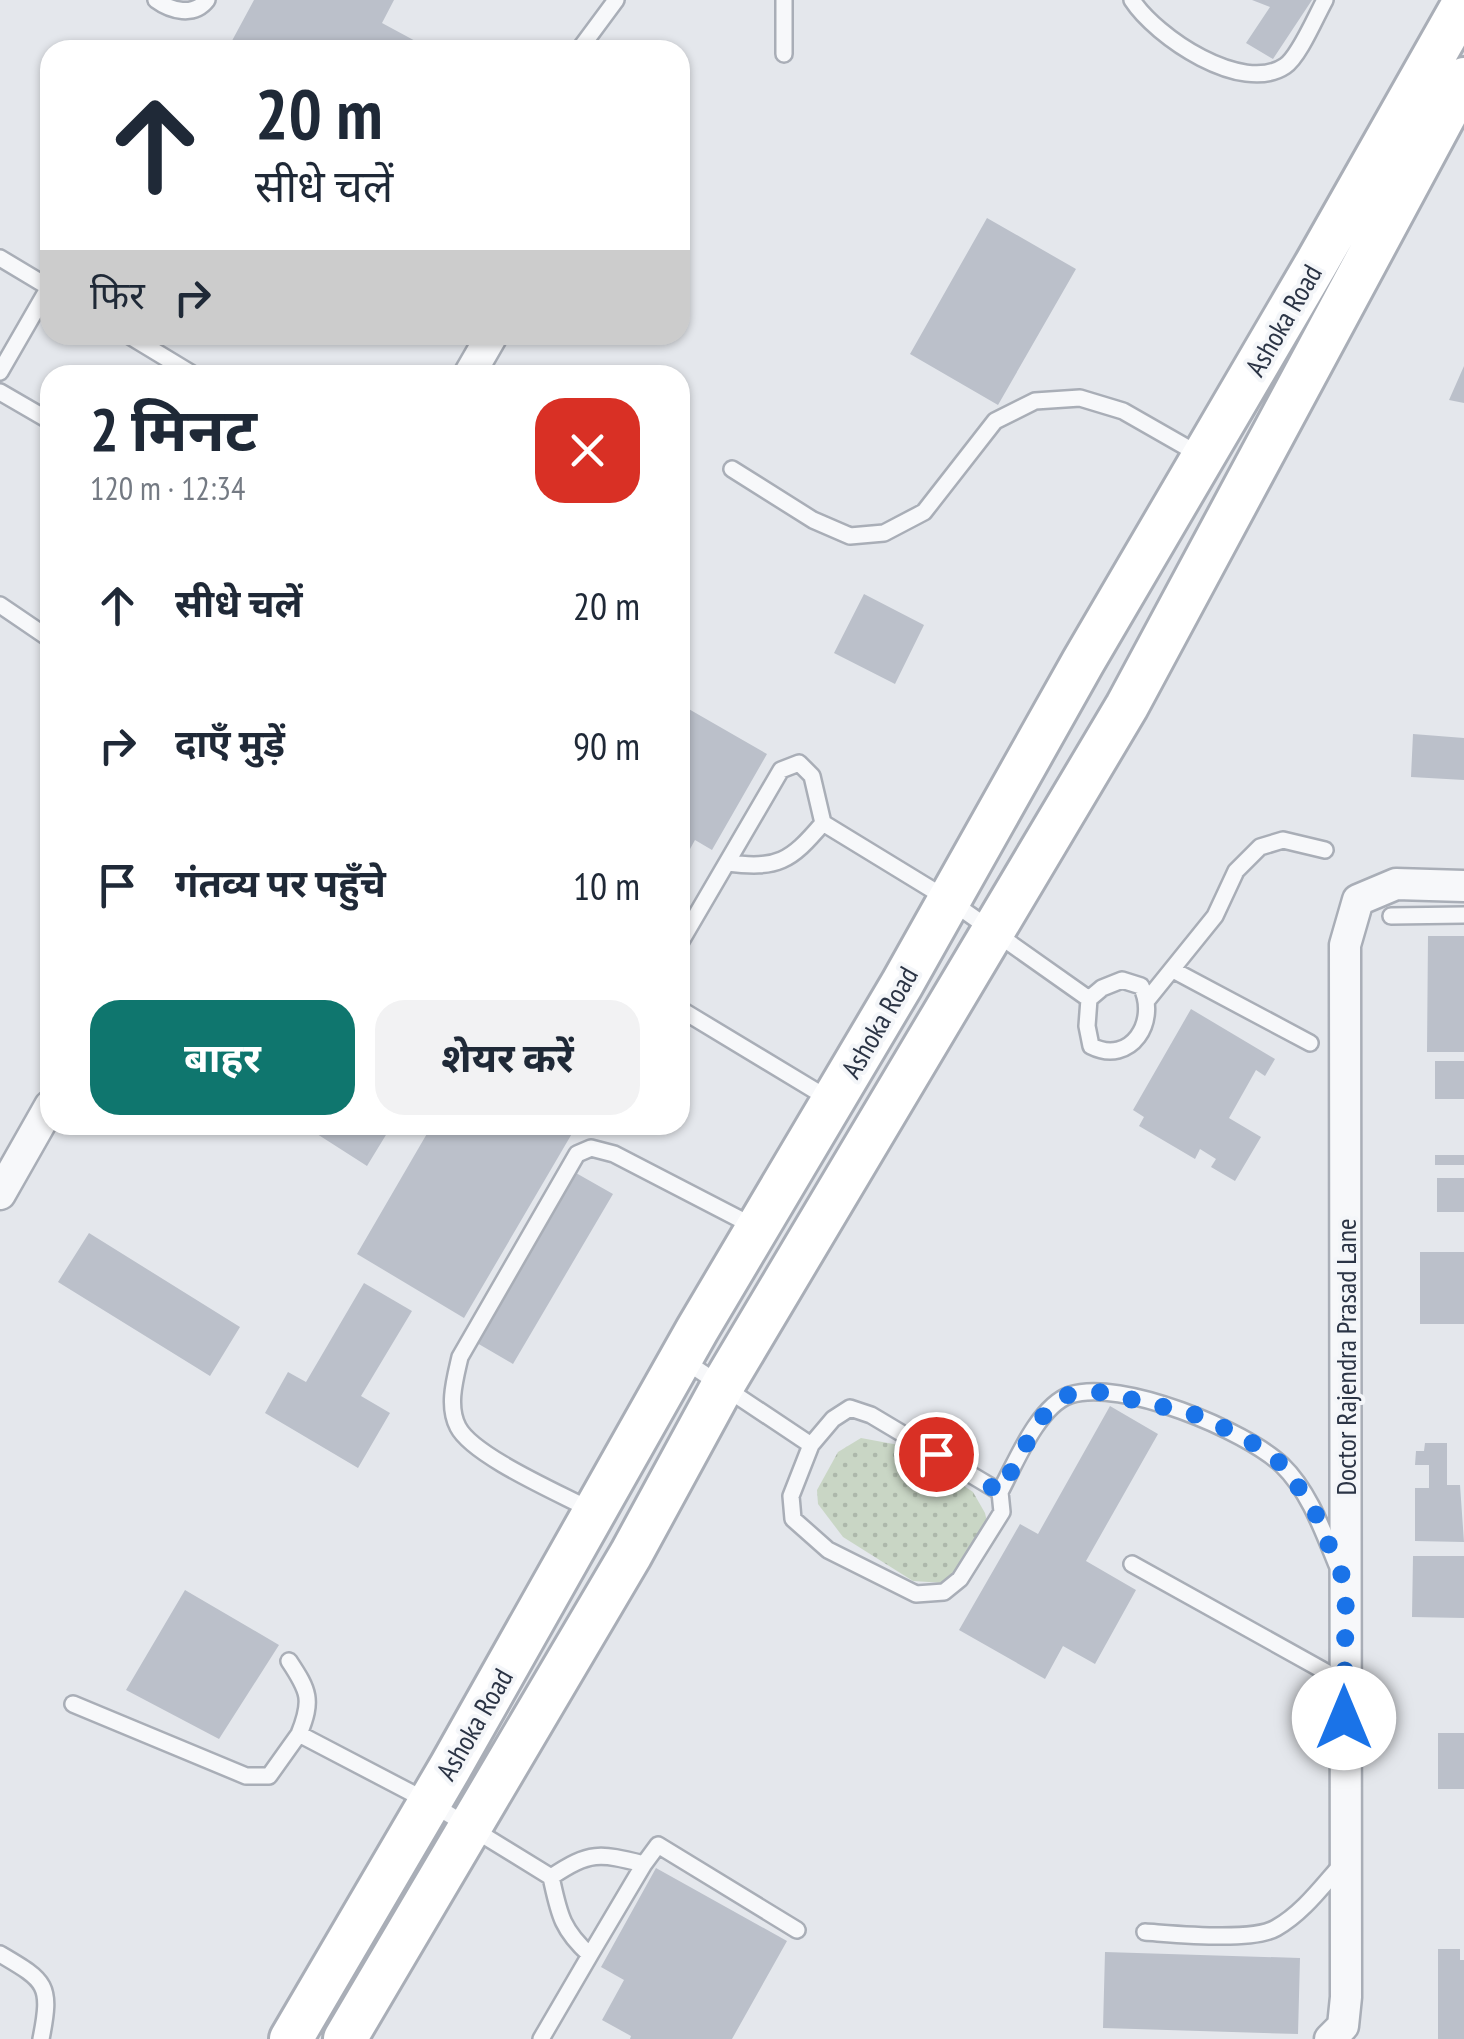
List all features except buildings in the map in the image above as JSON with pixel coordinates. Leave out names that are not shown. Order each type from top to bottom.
[{"type":"main road","name":"Ashoka Road","points":[[291,2039],[1464,3]]},
{"type":"main road","name":"Ashoka Road","points":[[345,2039],[631,1554],[722,1385],[1127,706],[1464,79]]},
{"type":"street","name":"Doctor Rajendra Prasad Lane","points":[[1330,2039],[1342,2026],[1346,1998],[1345,944],[1358,900],[1396,884],[1464,886]]},
{"type":"street","points":[[0,1194],[40,1124]]},
{"type":"lane","points":[[156,0],[167,8],[188,12],[207,0]]},
{"type":"lane","points":[[587,40],[616,0]]},
{"type":"lane","points":[[784,0],[784,54]]},
{"type":"lane","points":[[1132,0],[1168,39],[1217,65],[1252,75],[1274,72],[1289,64],[1325,0]]},
{"type":"lane","points":[[0,258],[40,282]]},
{"type":"lane","points":[[0,372],[40,305]]},
{"type":"lane","points":[[144,345],[178,365]]},
{"type":"lane","points":[[0,392],[40,415]]},
{"type":"lane","points":[[732,469],[812,520],[850,536],[884,533],[924,512],[996,421],[1035,401],[1080,398],[1122,410],[1203,457]]},
{"type":"lane","points":[[0,606],[40,632]]},
{"type":"lane","points":[[690,926],[781,770],[799,764],[812,776],[823,823],[949,900],[1089,1000]]},
{"type":"lane","points":[[727,862],[762,867],[786,860],[823,823]]},
{"type":"lane","points":[[1148,999],[1214,916],[1236,871],[1260,847],[1283,840],[1326,850]]},
{"type":"lane","points":[[1391,916],[1464,916]]},
{"type":"lane","points":[[1173,970],[1310,1043]]},
{"type":"lane","points":[[1122,980],[1141,986],[1148,999],[1148,1022],[1133,1044],[1117,1052],[1102,1052],[1091,1046],[1087,1026],[1089,1000],[1102,988],[1122,980]]},
{"type":"lane","points":[[690,1016],[833,1101]]},
{"type":"lane","points":[[594,1512],[474,1446],[457,1425],[452,1392],[460,1357],[577,1154],[590,1148],[614,1154],[758,1229]]},
{"type":"lane","points":[[682,1358],[812,1445]]},
{"type":"lane","points":[[1000,1492],[872,1414],[850,1408],[833,1419],[812,1445],[791,1496],[793,1519],[828,1550],[916,1594],[944,1592],[960,1579],[1002,1512],[1000,1492],[1040,1419],[1068,1395],[1099,1392],[1204,1417],[1258,1446],[1284,1466],[1314,1510],[1346,1585]]},
{"type":"lane","points":[[1132,1564],[1344,1682]]},
{"type":"lane","points":[[73,1704],[246,1776],[269,1776],[298,1734],[309,1710],[306,1687],[289,1661]]},
{"type":"lane","points":[[298,1734],[429,1802],[551,1876],[560,1917],[570,1937],[590,1955]]},
{"type":"lane","points":[[541,2039],[658,1845],[797,1930]]},
{"type":"lane","points":[[551,1876],[581,1857],[614,1856],[644,1864]]},
{"type":"lane","points":[[1145,1932],[1228,1936],[1274,1930],[1302,1908],[1345,1860]]},
{"type":"lane","points":[[0,1954],[36,1975],[46,1996],[42,2039]]},
{"type":"green space","points":[[861,1438],[904,1446],[973,1492],[985,1513],[990,1535],[960,1584],[913,1581],[843,1537],[818,1504],[817,1490],[838,1452]]},
{"type":"route","points":[[936,1454],[1000,1492],[1040,1419],[1068,1395],[1099,1392],[1204,1417],[1258,1446],[1284,1466],[1314,1510],[1346,1585],[1344,1718]]}]
